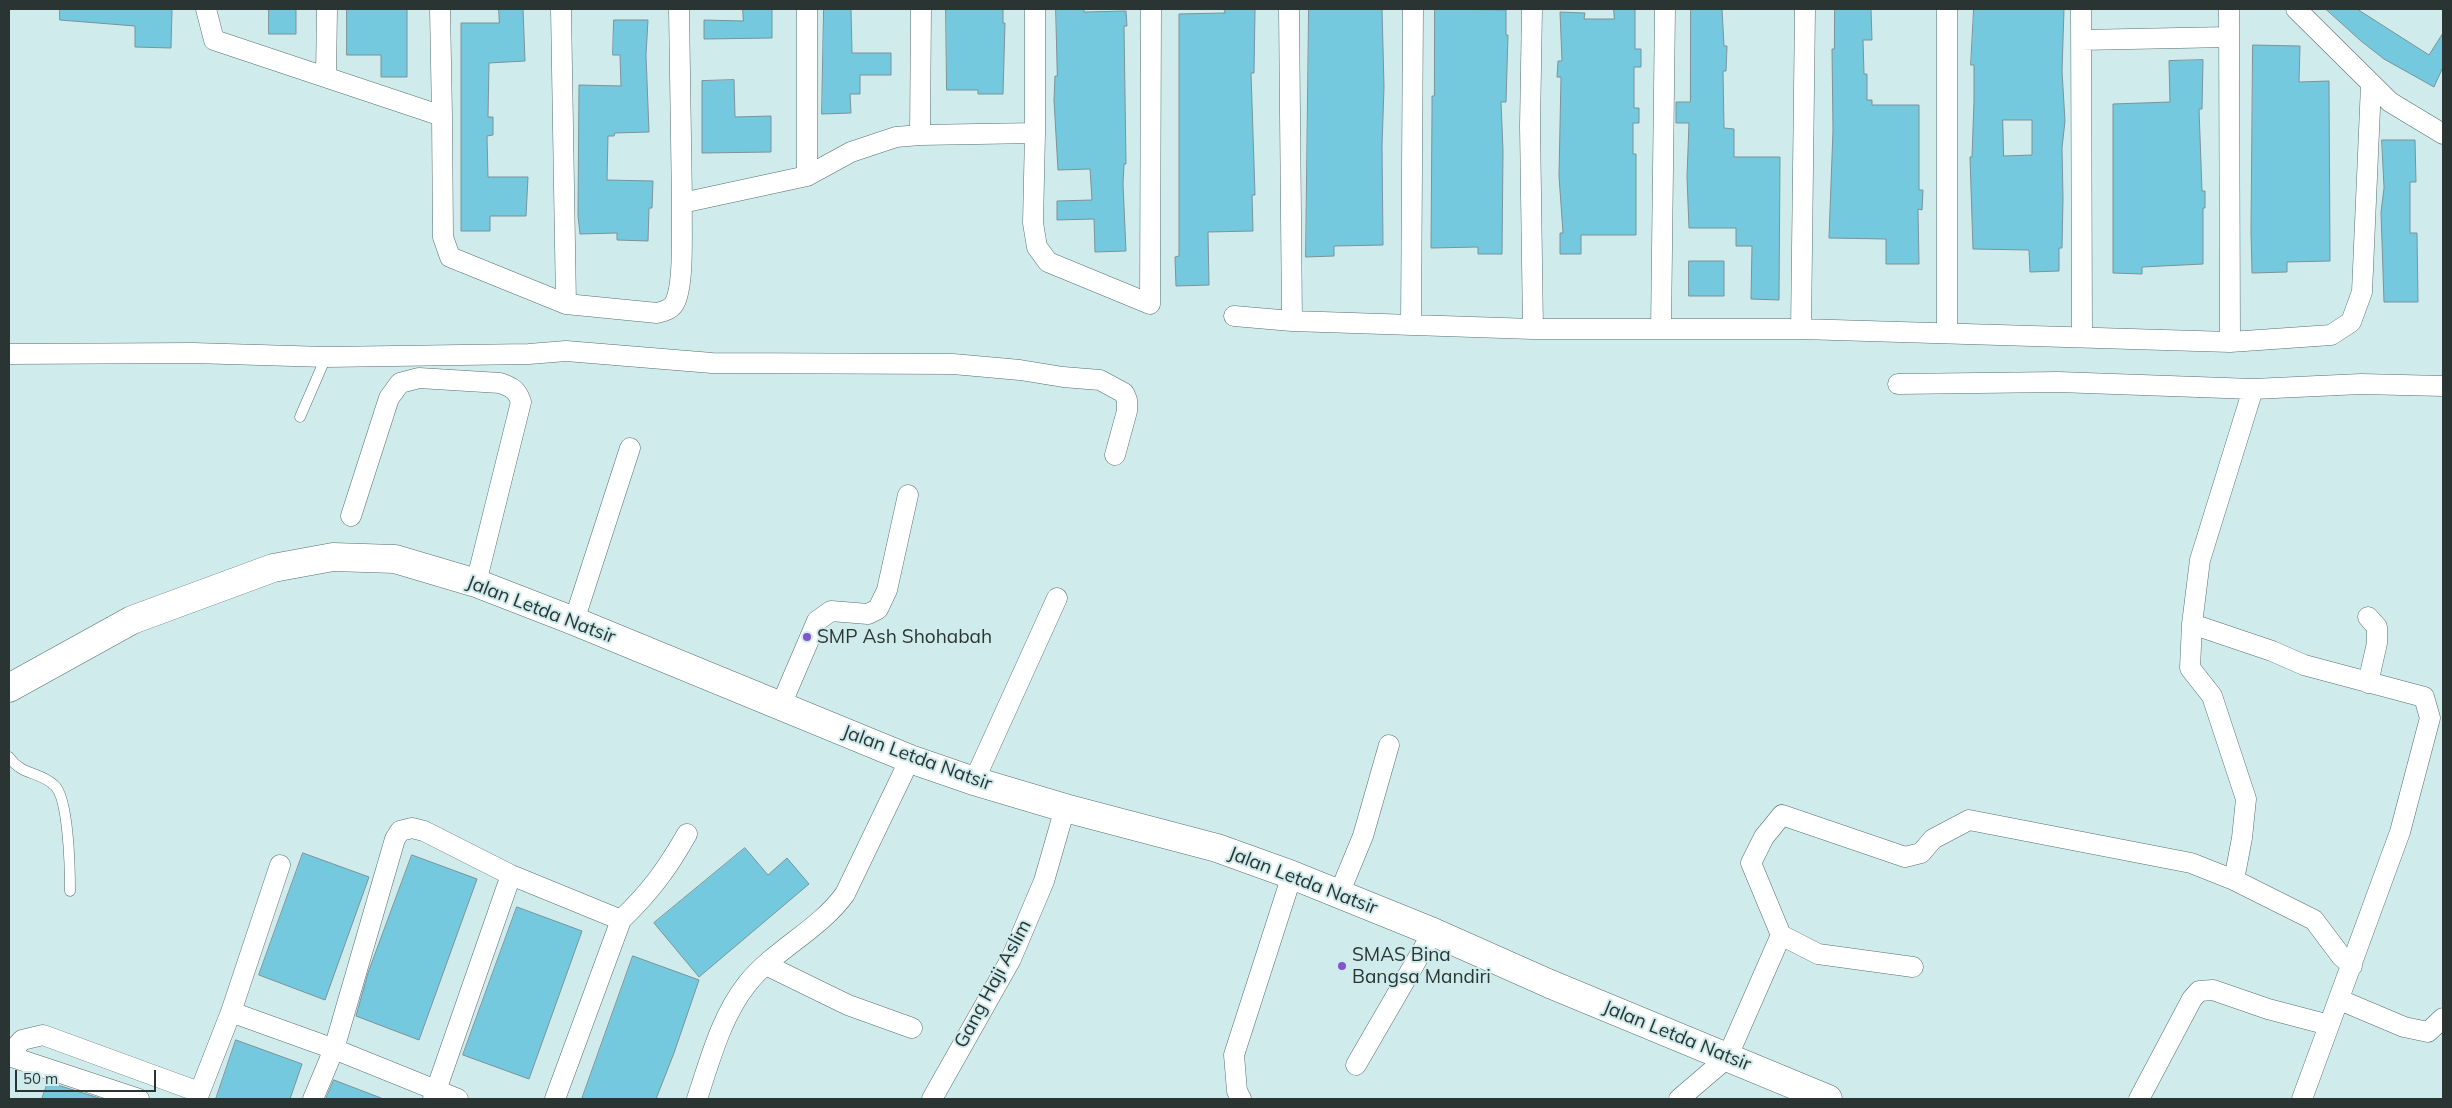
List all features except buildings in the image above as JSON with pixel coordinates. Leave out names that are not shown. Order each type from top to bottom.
[{"type":"main road","name":"Jalan Letda Natsir","points":[[9,688],[132,620],[272,568],[333,557],[395,559],[476,584],[574,621],[910,759],[974,781],[1065,808],[1217,848],[1292,875],[1433,932],[1727,1058],[1828,1099]]},
{"type":"street","points":[[206,9],[214,40],[442,116]]},
{"type":"street","points":[[326,77],[327,9]]},
{"type":"street","points":[[440,9],[443,237],[450,257],[566,304],[657,313],[668,310],[673,305],[679,290],[682,203],[679,9]]},
{"type":"street","points":[[561,9],[566,304]]},
{"type":"street","points":[[807,9],[807,176]]},
{"type":"street","points":[[920,135],[921,9]]},
{"type":"street","points":[[1035,9],[1033,223],[1037,247],[1048,262],[1150,304],[1151,9]]},
{"type":"street","points":[[1289,9],[1292,321]]},
{"type":"street","points":[[1411,325],[1413,9]]},
{"type":"street","points":[[1532,9],[1530,126],[1533,330]]},
{"type":"street","points":[[1661,329],[1665,9]]},
{"type":"street","points":[[1801,330],[1805,9]]},
{"type":"street","points":[[1947,9],[1947,333]]},
{"type":"street","points":[[2081,9],[2082,336]]},
{"type":"street","points":[[2229,9],[2230,342]]},
{"type":"street","points":[[2296,9],[2390,102],[2443,134]]},
{"type":"street","points":[[2081,40],[2228,37]]},
{"type":"street","points":[[1234,316],[1292,321],[1533,330],[1801,330],[2082,336],[2230,342],[2331,335],[2351,322],[2362,292],[2371,85]]},
{"type":"street","points":[[682,203],[807,176],[851,152],[896,138],[920,135],[1035,134]]},
{"type":"street","points":[[9,354],[193,352],[326,357],[529,354],[566,351],[720,363],[953,364],[1087,378],[1100,380],[1114,387],[1124,393],[1127,400],[1127,411],[1116,454]]},
{"type":"street","points":[[351,516],[388,398],[400,383],[419,378],[500,383],[512,387],[518,394],[521,402],[476,584]]},
{"type":"street","points":[[1898,384],[2058,382],[2254,389],[2361,384],[2443,386]]},
{"type":"street","points":[[2234,880],[2242,838],[2246,799],[2212,696],[2190,668],[2192,624],[2200,560],[2254,389]]},
{"type":"street","points":[[574,621],[630,448]]},
{"type":"street","points":[[781,705],[817,621],[831,611],[868,614],[878,608],[887,590],[908,495]]},
{"type":"street","points":[[974,781],[1057,598]]},
{"type":"street","points":[[2368,617],[2377,627],[2377,643],[2368,684]]},
{"type":"street","points":[[2192,624],[2272,651],[2304,665],[2368,684],[2424,697],[2430,718],[2400,832],[2340,1000],[2302,1099]]},
{"type":"street","points":[[1339,894],[1363,836],[1389,745]]},
{"type":"street","points":[[697,1099],[731,1008],[748,983],[766,965],[833,910],[841,899],[910,759]]},
{"type":"street","name":"Gang Haji Aslim","points":[[932,1099],[1011,959],[1044,881],[1065,808]]},
{"type":"street","points":[[1913,967],[1818,954],[1781,935],[1751,863],[1764,837],[1782,815],[1905,857],[1921,853],[1933,839],[1969,820],[2191,864],[2234,880],[2314,920],[2341,956],[2352,966]]},
{"type":"street","points":[[313,1099],[334,1049],[395,839],[400,831],[412,828],[424,831],[511,875],[621,920]]},
{"type":"street","points":[[555,1099],[621,920],[644,898],[666,871],[687,834]]},
{"type":"street","points":[[139,1099],[9,1055],[22,1040],[29,1036],[43,1035],[198,1096],[231,1012],[280,865]]},
{"type":"street","points":[[435,1095],[511,875]]},
{"type":"street","points":[[1241,1099],[1237,1091],[1234,1055],[1292,875]]},
{"type":"street","points":[[1356,1065],[1433,932]]},
{"type":"street","points":[[1678,1099],[1727,1058],[1781,935]]},
{"type":"street","points":[[766,965],[848,1005],[912,1028]]},
{"type":"street","points":[[2139,1099],[2192,999],[2199,991],[2213,990],[2268,1009],[2329,1025]]},
{"type":"street","points":[[2340,1000],[2404,1027],[2428,1032],[2443,1018]]},
{"type":"street","points":[[231,1012],[334,1049],[435,1095],[458,1099]]},
{"type":"lane","points":[[300,417],[326,357]]},
{"type":"lane","points":[[9,757],[15,767],[46,779],[59,790],[71,855],[70,891]]},
{"type":"place","name":"SMP Ash Shohabah","points":[[807,637]]},
{"type":"place","name":"SMAS Bina Bangsa Mandiri","points":[[1342,966]]}]
